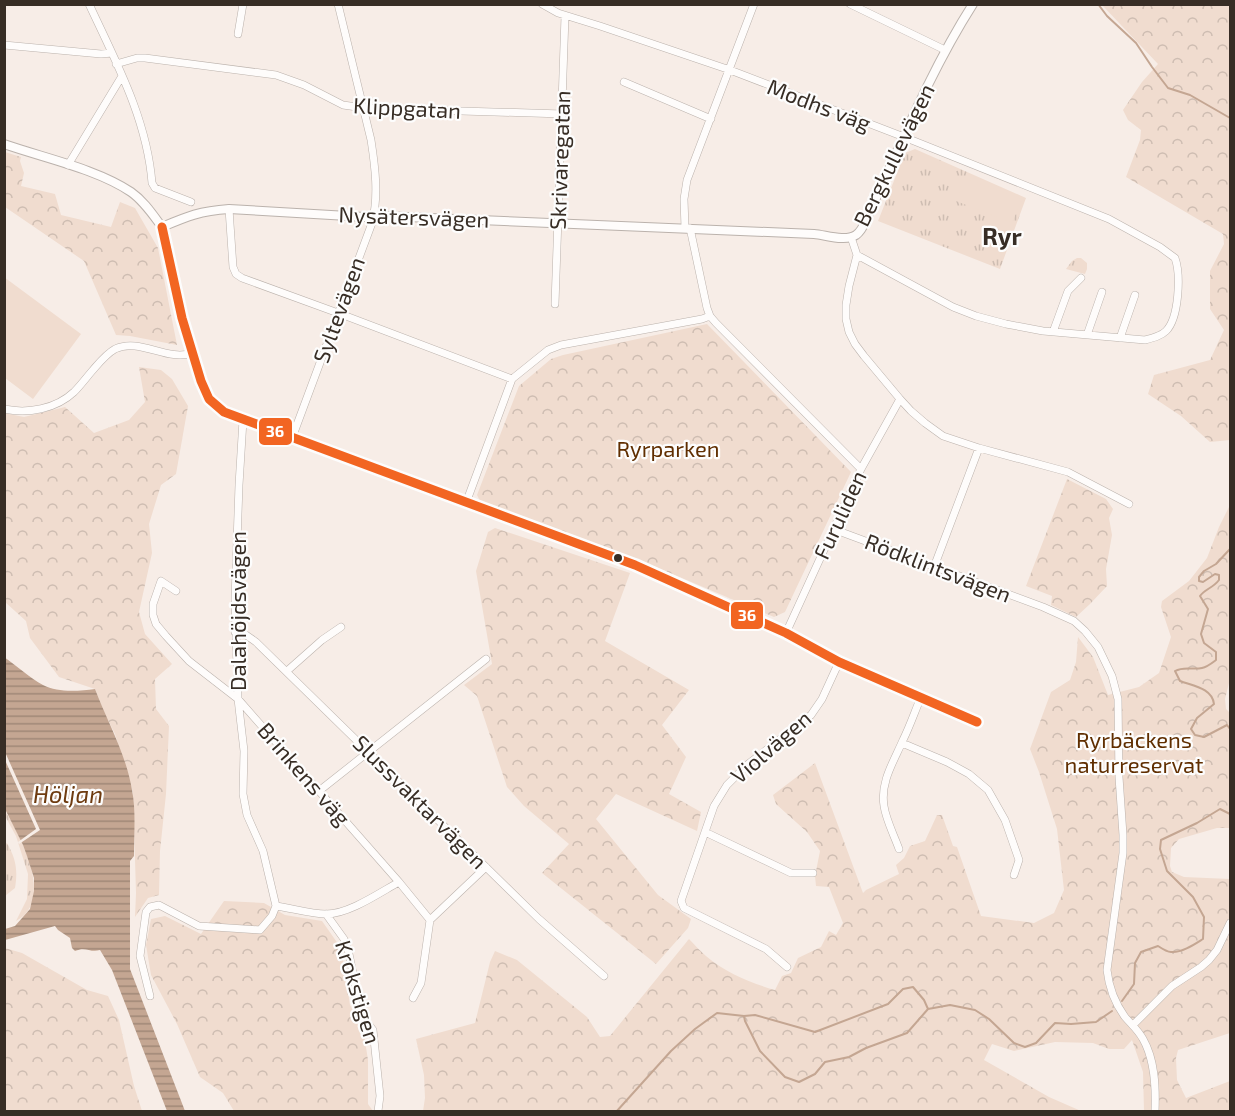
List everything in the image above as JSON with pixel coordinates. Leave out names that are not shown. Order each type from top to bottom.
[{"type":"street","points":[[89,4],[140,120],[152,183],[155,188],[191,202]]},
{"type":"street","points":[[238,34],[243,4]]},
{"type":"street","name":"Syltevägen","points":[[292,438],[374,217],[376,183],[368,121],[338,4]]},
{"type":"street","name":"Modhs väg","points":[[542,4],[565,16],[730,70],[904,137],[1109,219],[1160,247],[1175,258],[1178,273],[1173,322],[1157,337],[1145,340],[1120,338]]},
{"type":"street","points":[[754,4],[687,180],[684,199],[687,228],[710,316],[861,469]]},
{"type":"street","points":[[850,4],[945,50]]},
{"type":"street","name":"Bergkullevägen","points":[[973,4],[945,50],[928,84],[865,222],[860,230],[851,237],[857,255],[846,305],[849,332],[864,356],[900,399],[925,423],[943,436],[1068,472],[1129,504]]},
{"type":"street","name":"Skrivaregatan","points":[[555,304],[565,16]]},
{"type":"street","points":[[4,45],[101,54],[112,53]]},
{"type":"street","name":"Klippgatan","points":[[116,64],[145,58],[276,75],[304,85],[343,105],[364,108],[562,114]]},
{"type":"street","points":[[68,165],[122,76]]},
{"type":"street","points":[[624,82],[711,118]]},
{"type":"street","points":[[4,144],[94,173],[132,193],[142,202],[162,227],[182,318],[201,381],[209,399],[224,412],[634,565],[786,633],[838,662],[977,722]]},
{"type":"street","points":[[229,209],[233,267],[236,274],[242,278],[512,380]]},
{"type":"street","name":"Nysätersvägen","points":[[162,227],[183,217],[207,210],[229,209],[374,217],[558,222],[851,237]]},
{"type":"street","points":[[857,255],[953,307],[1014,326],[1053,332],[1120,338],[1136,295]]},
{"type":"street","points":[[1053,332],[1068,291],[1081,278]]},
{"type":"street","points":[[1087,335],[1102,292]]},
{"type":"street","points":[[466,503],[512,380],[548,350],[561,345],[710,316]]},
{"type":"street","points":[[4,409],[27,411],[59,403],[73,393],[106,355],[121,346],[130,345],[183,356],[192,353]]},
{"type":"street","name":"Furuliden","points":[[786,633],[861,469],[900,399]]},
{"type":"street","name":"Dalahöjdsvägen","points":[[243,420],[234,600],[238,699],[244,751],[243,794],[245,808],[263,851],[276,906]]},
{"type":"street","points":[[934,567],[980,448]]},
{"type":"street","name":"Rödklintsvägen","points":[[833,529],[1043,607],[1074,621],[1098,647],[1112,676],[1119,699],[1119,777],[1123,854],[1107,970],[1108,984],[1115,1000],[1142,1036],[1149,1051],[1154,1076],[1155,1112]]},
{"type":"street","name":"Brinkens väg","points":[[176,591],[161,581],[153,604],[156,624],[189,661],[238,699],[430,920]]},
{"type":"street","points":[[287,671],[321,640],[341,627]]},
{"type":"street","name":"Slussvaktarvägen","points":[[235,632],[246,635],[256,642],[539,919],[604,976]]},
{"type":"street","points":[[319,791],[486,659]]},
{"type":"street","name":"Violvägen","points":[[787,967],[766,949],[684,908],[681,902],[714,806],[727,785],[747,765],[811,715],[822,699],[838,662]]},
{"type":"street","points":[[899,849],[883,805],[884,789],[890,766],[921,697]]},
{"type":"street","points":[[902,743],[969,774],[988,790],[1005,820],[1018,860],[1014,875]]},
{"type":"street","points":[[705,832],[791,873],[813,873]]},
{"type":"street","points":[[413,999],[421,983],[430,920],[486,867]]},
{"type":"street","name":"Krokstigen","points":[[276,906],[326,914],[337,912],[354,906],[399,882]]},
{"type":"street","points":[[150,996],[140,956],[144,920],[150,907],[159,905],[199,926],[260,930],[269,921],[276,906]]},
{"type":"street","name":"Krokstigen","points":[[326,914],[344,939],[355,983],[356,1004],[359,1012],[373,1030],[381,1096],[378,1111]]},
{"type":"street","points":[[1133,1025],[1172,987],[1209,960],[1217,950],[1230,923]]},
{"type":"green space","points":[[1102,5],[1230,5],[1230,440],[1210,442],[1181,416],[1148,394],[1154,375],[1210,360],[1224,330],[1210,309],[1210,271],[1224,244],[1223,234],[1126,177],[1140,140],[1141,130],[1128,120],[1123,110],[1142,82],[1158,64]]},
{"type":"green space","points":[[915,149],[1026,198],[1000,269],[878,221],[905,153]]},
{"type":"green space","points":[[5,152],[21,157],[24,173],[21,186],[55,194],[61,215],[111,227],[120,202],[135,208],[158,248],[177,345],[116,335],[84,261],[5,207]]},
{"type":"green space","points":[[964,178],[1022,199],[1012,223],[956,201]]},
{"type":"green space","points":[[1077,258],[1087,263],[1085,274],[1066,269]]},
{"type":"green space","points":[[4,277],[81,334],[33,399],[5,378]]},
{"type":"green space","name":"Ryrparken","points":[[707,324],[851,472],[785,612],[774,617],[651,565],[480,501],[477,495],[519,386],[551,359]]},
{"type":"green space","points":[[139,367],[161,370],[172,379],[188,406],[176,474],[161,485],[149,524],[152,553],[139,612],[145,634],[172,664],[155,679],[156,709],[169,726],[159,895],[148,898],[135,917],[133,792],[115,734],[95,689],[59,677],[30,638],[26,621],[5,602],[4,413],[24,417],[65,407],[94,433],[129,420],[145,402]]},
{"type":"green space","points":[[1067,479],[1106,499],[1113,509],[1109,518],[1112,535],[1106,569],[1107,586],[1076,617],[1051,605],[1052,596],[1026,586]]},
{"type":"green space","name":"Ryrbäckens naturreservat","points":[[1230,505],[1230,679],[1225,699],[1226,709],[1230,713],[1230,828],[1217,828],[1179,839],[1171,848],[1170,866],[1172,872],[1184,877],[1230,879],[1230,1033],[1178,1050],[1176,1058],[1177,1080],[1186,1098],[1230,1081],[1230,1111],[1144,1111],[1143,1072],[1132,1040],[1124,1049],[1109,1049],[1093,1043],[1055,1042],[1014,1051],[992,1044],[984,1060],[1049,1097],[1081,1111],[423,1111],[424,1075],[416,1039],[475,1023],[490,962],[495,951],[517,960],[587,1017],[600,1037],[610,1036],[689,939],[722,968],[748,981],[775,990],[782,976],[791,973],[798,958],[821,947],[829,931],[836,935],[843,923],[829,887],[816,886],[815,876],[820,851],[807,832],[776,804],[773,795],[815,763],[863,893],[899,874],[896,865],[904,858],[910,846],[925,841],[937,815],[942,815],[953,846],[957,847],[981,916],[1034,923],[1054,913],[1064,890],[1057,829],[1030,749],[1051,692],[1070,680],[1076,662],[1078,637],[1093,657],[1108,695],[1139,687],[1159,673],[1171,637],[1161,607],[1162,601],[1189,581],[1207,558]]},
{"type":"green space","points":[[495,528],[630,573],[605,641],[689,690],[662,725],[686,757],[669,794],[701,812],[697,831],[616,794],[596,819],[658,895],[691,919],[688,928],[656,964],[542,873],[569,844],[524,806],[507,787],[477,696],[464,685],[492,664],[476,571],[488,532]]},
{"type":"green space","points":[[4,809],[26,851],[34,884],[33,899],[27,911],[16,921],[27,899],[28,874],[16,836],[5,816]]},
{"type":"green space","points":[[7,843],[14,860],[16,876],[15,888],[5,896],[5,844]]},
{"type":"green space","points":[[224,901],[264,903],[285,915],[322,921],[341,948],[350,1005],[363,1028],[368,1060],[368,1104],[373,1111],[234,1111],[223,1093],[200,1077],[177,1024],[151,975],[146,945],[151,919],[165,916],[201,934]]},
{"type":"green space","points":[[5,948],[22,953],[87,990],[108,996],[119,1020],[142,1111],[5,1111]]},
{"type":"water","name":"Höljan","points":[[4,657],[49,688],[69,691],[95,689],[121,751],[129,777],[134,814],[134,856],[130,861],[130,969],[185,1111],[167,1111],[112,970],[100,950],[75,951],[70,938],[55,926],[5,940],[5,929],[15,926],[30,909],[34,878],[23,845],[5,809]]},
{"type":"pier","points":[[5,752],[40,830],[19,844],[18,842],[36,829],[5,760]]},
{"type":"waterway","points":[[1098,4],[1107,16],[1136,43],[1168,88],[1190,95],[1230,118]]},
{"type":"waterway","points":[[1230,549],[1199,577],[1199,581],[1203,582],[1215,574],[1219,575],[1217,583],[1200,596],[1208,609],[1201,634],[1204,643],[1216,652],[1216,660],[1202,668],[1175,671],[1180,681],[1201,688],[1210,694],[1214,704],[1197,718],[1191,729],[1195,735],[1204,737],[1227,725],[1230,729]]},
{"type":"waterway","points":[[1122,1001],[1134,984],[1135,963],[1141,952],[1158,946],[1169,952],[1180,951],[1203,939],[1204,917],[1193,897],[1167,871],[1160,849],[1161,840],[1220,809],[1230,814]]},
{"type":"waterway","points":[[744,1016],[755,1015],[815,1032],[888,1004],[903,989],[913,987],[928,1009]]},
{"type":"waterway","points":[[616,1112],[671,1051],[717,1013],[744,1016],[760,1051],[785,1077],[799,1082],[815,1074],[825,1062],[849,1057],[866,1048],[907,1033],[928,1009],[950,1005],[975,1010],[989,1019],[1014,1043],[1025,1047],[1036,1043],[1055,1023],[1096,1022],[1112,1011]]},
{"type":"transit line","name":"36","points":[[162,227],[182,318],[201,381],[209,399],[224,412],[635,565],[786,633],[839,662],[977,722]]},
{"type":"district","name":"Ryr","points":[[1002,237]]}]
